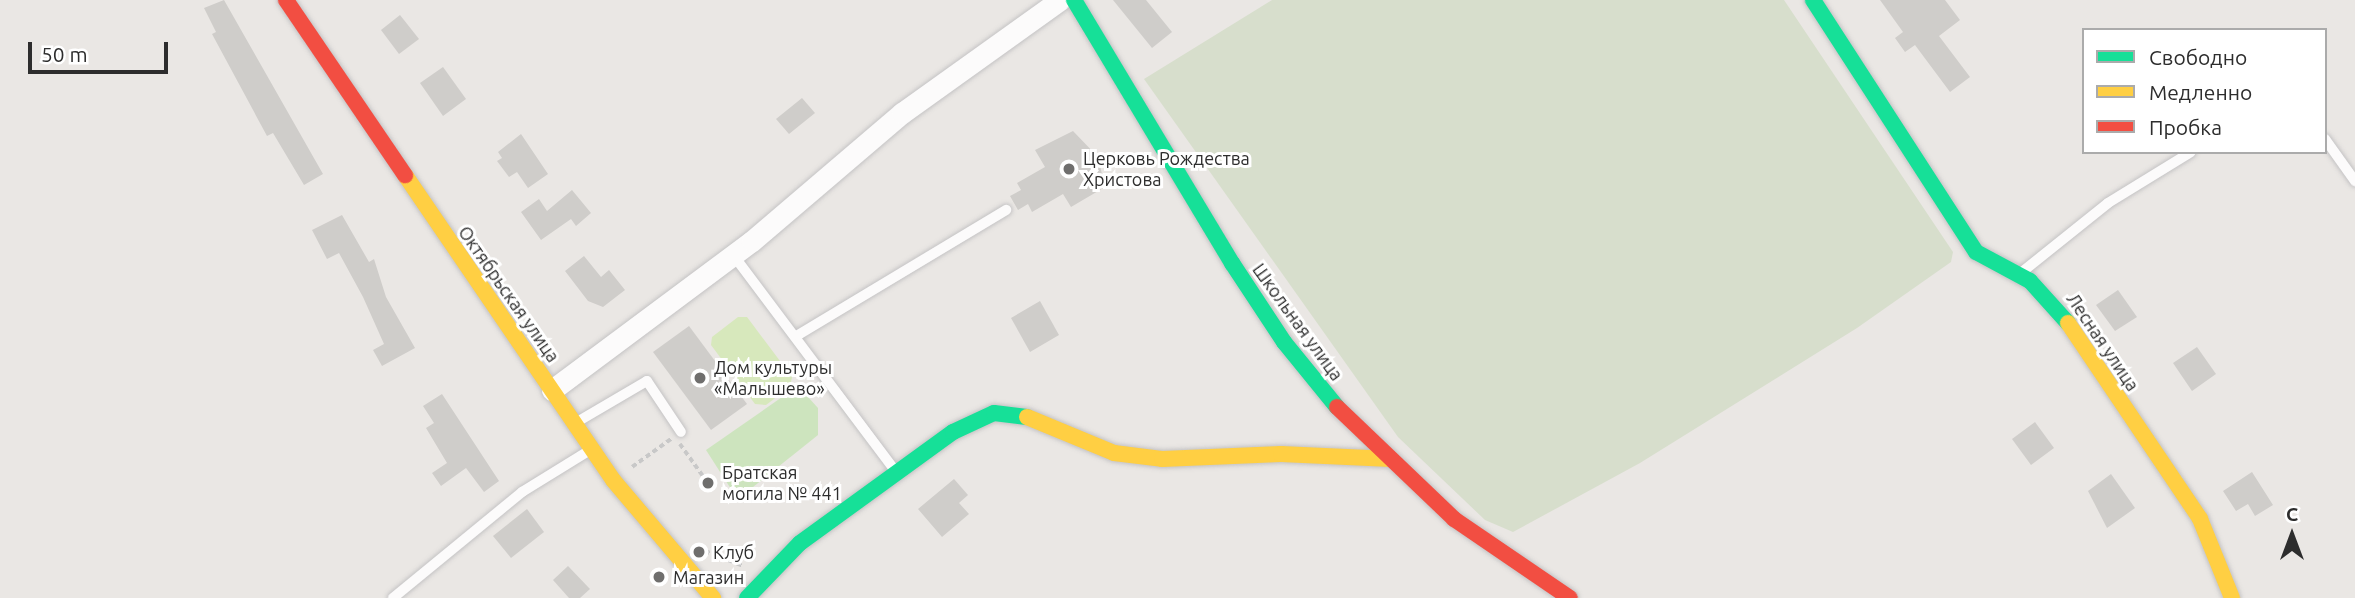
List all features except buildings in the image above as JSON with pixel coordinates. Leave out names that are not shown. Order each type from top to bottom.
[{"type":"street","name":"Октябрьская улица","points":[[286,0],[613,480],[713,598]]},
{"type":"street","points":[[552,390],[734,256],[902,113],[1060,0]]},
{"type":"street","name":"Школьная улица","points":[[1074,0],[1284,342],[1334,404],[1454,519],[1570,598]]},
{"type":"street","name":"Лесная улица","points":[[1813,0],[1976,252],[2020,274],[2056,304],[2200,519],[2232,598]]},
{"type":"street","points":[[747,598],[800,543],[953,432],[994,413],[1032,418],[1126,455],[1391,459]]},
{"type":"lane","points":[[2327,142],[2355,181]]},
{"type":"lane","points":[[2020,274],[2108,203],[2188,154]]},
{"type":"lane","points":[[798,335],[1006,210]]},
{"type":"lane","points":[[734,256],[798,335],[896,473]]},
{"type":"lane","points":[[575,423],[647,381],[678,434]]},
{"type":"lane","points":[[393,598],[522,492],[592,449]]},
{"type":"path","points":[[613,480],[678,434],[708,483]]},
{"type":"green space","points":[[1272,0],[1784,0],[1953,252],[1951,262],[1857,328],[1640,463],[1513,532],[1485,520],[1398,437],[1144,79]]},
{"type":"green space","points":[[738,317],[747,317],[792,377],[790,387],[766,405],[755,404],[711,345],[712,337]]},
{"type":"green space","points":[[798,386],[818,408],[818,435],[748,491],[731,489],[706,450]]},
{"type":"traffic: fast","points":[[1074,0],[1232,263],[1284,342],[1337,407]]},
{"type":"traffic: fast","points":[[1813,0],[1976,252],[2030,281],[2068,323]]},
{"type":"traffic: fast","points":[[747,598],[800,543],[953,432],[994,413],[1027,417]]},
{"type":"traffic: slow","points":[[405,175],[613,480],[713,598]]},
{"type":"traffic: slow","points":[[2068,323],[2200,519],[2232,598]]},
{"type":"traffic: slow","points":[[1027,417],[1114,453],[1162,459],[1281,454],[1391,459]]},
{"type":"traffic: jam","points":[[286,0],[405,175]]},
{"type":"traffic: jam","points":[[1337,407],[1454,519],[1570,598]]},
{"type":"place","name":"Церковь Рождества Христова","points":[[1069,169]]},
{"type":"place","name":"Дом культуры «Малышево»","points":[[700,378]]},
{"type":"place","name":"Братская могила № 441","points":[[708,483]]},
{"type":"place","name":"Клуб","points":[[699,552]]},
{"type":"place","name":"Магазин","points":[[659,577]]}]
